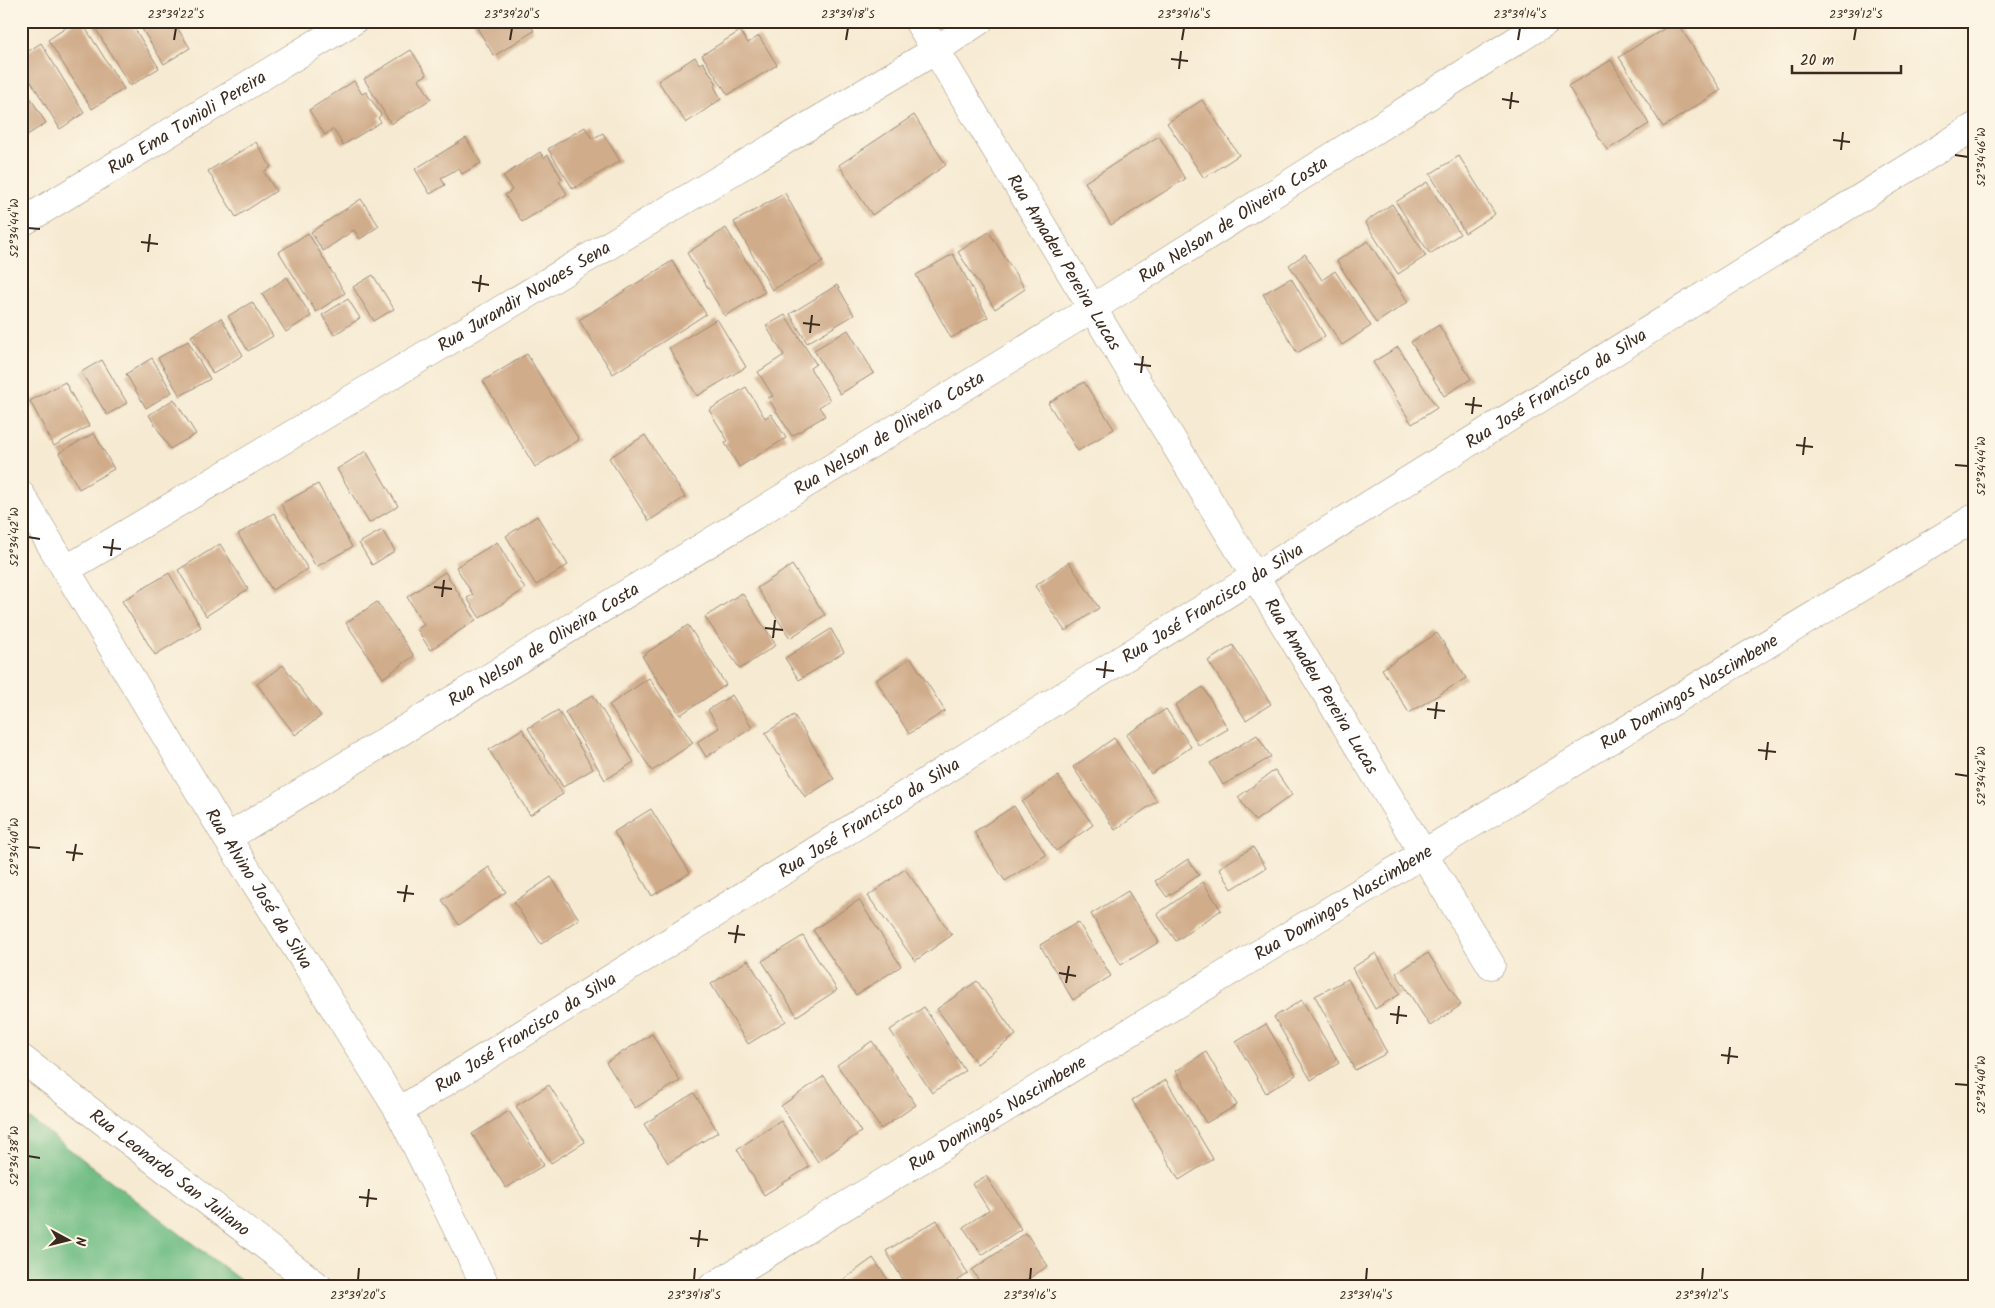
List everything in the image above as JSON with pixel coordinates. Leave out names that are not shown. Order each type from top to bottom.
[{"type":"street","name":"Rua Ema Tonioli Pereira","points":[[21,223],[353,21]]},
{"type":"street","name":"Rua Amadeu Pereira Lucas","points":[[918,21],[1491,965]]},
{"type":"street","name":"Rua Jurandir Novaes Sena","points":[[67,569],[936,50],[979,21]]},
{"type":"street","name":"Rua Nelson de Oliveira Costa","points":[[227,838],[1093,308],[1547,21]]},
{"type":"street","name":"Rua José Francisco da Silva","points":[[399,1111],[1974,127]]},
{"type":"street","name":"Rua Alvino José da Silva","points":[[21,495],[227,838],[399,1111],[486,1287]]},
{"type":"street","name":"Rua Domingos Nascimbene","points":[[712,1287],[1974,518]]},
{"type":"street","name":"Rua Leonardo San Juliano","points":[[21,1058],[319,1287]]},
{"type":"green space","points":[[21,1112],[249,1287],[21,1287]]},
{"type":"building","points":[[76,21],[81,21],[124,89],[92,109],[48,40]]},
{"type":"building","points":[[91,21],[130,21],[159,68],[130,86]]},
{"type":"building","points":[[137,21],[173,21],[190,48],[164,64]]},
{"type":"building","points":[[473,21],[528,21],[534,31],[494,56]]},
{"type":"building","points":[[1676,21],[1721,90],[1663,127],[1619,57]]},
{"type":"building","points":[[740,31],[748,43],[759,36],[777,65],[728,95],[702,55]]},
{"type":"building","points":[[41,43],[84,113],[60,129],[21,65],[21,56]]},
{"type":"building","points":[[411,50],[427,75],[419,79],[431,99],[391,124],[364,79]]},
{"type":"building","points":[[695,57],[699,64],[703,62],[717,84],[714,86],[721,99],[686,123],[658,81]]},
{"type":"building","points":[[1611,60],[1649,124],[1607,150],[1568,86]]},
{"type":"building","points":[[354,81],[362,94],[366,92],[381,115],[378,118],[381,122],[343,145],[333,129],[325,135],[309,110]]},
{"type":"building","points":[[21,83],[46,123],[21,139]]},
{"type":"building","points":[[1202,100],[1239,155],[1204,178],[1167,123]]},
{"type":"building","points":[[914,115],[946,165],[872,215],[839,165]]},
{"type":"building","points":[[585,127],[592,139],[603,133],[620,161],[573,189],[548,149]]},
{"type":"building","points":[[1159,136],[1185,179],[1111,225],[1085,182]]},
{"type":"building","points":[[466,138],[481,163],[462,174],[459,168],[441,178],[445,185],[430,194],[415,169]]},
{"type":"building","points":[[256,142],[271,167],[264,172],[276,191],[236,217],[208,171]]},
{"type":"building","points":[[540,152],[544,158],[548,155],[562,179],[559,181],[567,194],[522,222],[505,195],[512,190],[503,176]]},
{"type":"building","points":[[1459,156],[1495,214],[1465,233],[1430,174]]},
{"type":"building","points":[[1427,182],[1460,234],[1430,254],[1396,202]]},
{"type":"building","points":[[785,193],[823,262],[772,290],[734,222]]},
{"type":"building","points":[[361,199],[379,226],[360,239],[354,230],[323,251],[311,232]]},
{"type":"building","points":[[1392,204],[1426,256],[1398,274],[1365,222]]},
{"type":"building","points":[[726,228],[765,292],[725,316],[687,253]]},
{"type":"building","points":[[989,232],[1025,289],[995,309],[958,252]]},
{"type":"building","points":[[308,233],[345,293],[316,312],[279,252]]},
{"type":"building","points":[[1368,241],[1408,302],[1376,323],[1337,261]]},
{"type":"building","points":[[953,254],[988,317],[951,338],[916,275]]},
{"type":"building","points":[[1305,254],[1322,280],[1335,271],[1371,326],[1342,345],[1289,265]]},
{"type":"building","points":[[672,261],[706,314],[613,374],[579,320]]},
{"type":"building","points":[[373,275],[394,309],[374,321],[353,287]]},
{"type":"building","points":[[287,277],[311,316],[286,332],[262,294]]},
{"type":"building","points":[[1291,278],[1325,336],[1297,353],[1263,294]]},
{"type":"building","points":[[837,285],[854,315],[807,343],[790,314]]},
{"type":"building","points":[[348,299],[360,318],[334,335],[322,315]]},
{"type":"building","points":[[252,302],[273,336],[248,351],[228,316]]},
{"type":"building","points":[[785,315],[816,364],[810,368],[830,400],[819,407],[825,416],[792,436],[768,398],[773,396],[758,372],[784,355],[766,326]]},
{"type":"building","points":[[221,318],[243,355],[213,374],[191,336]]},
{"type":"building","points":[[717,319],[746,367],[697,396],[669,348]]},
{"type":"building","points":[[1439,325],[1471,379],[1444,396],[1411,342]]},
{"type":"building","points":[[848,330],[874,373],[840,394],[814,350]]},
{"type":"building","points":[[188,341],[210,379],[180,396],[158,358]]},
{"type":"building","points":[[1398,347],[1437,408],[1412,424],[1373,362]]},
{"type":"building","points":[[527,354],[579,440],[535,467],[483,381]]},
{"type":"building","points":[[152,358],[172,392],[146,408],[126,374]]},
{"type":"building","points":[[102,360],[127,403],[107,415],[81,372]]},
{"type":"building","points":[[65,382],[89,426],[54,446],[30,401]]},
{"type":"building","points":[[1084,382],[1114,429],[1078,451],[1048,403]]},
{"type":"building","points":[[746,387],[765,418],[771,414],[786,438],[739,467],[725,443],[728,441],[709,410]]},
{"type":"building","points":[[174,399],[196,434],[170,449],[149,415]]},
{"type":"building","points":[[94,433],[114,469],[79,489],[59,453]]},
{"type":"building","points":[[645,435],[685,497],[649,521],[609,458]]},
{"type":"building","points":[[366,451],[398,506],[369,523],[337,469]]},
{"type":"building","points":[[318,484],[352,547],[316,567],[281,504]]},
{"type":"building","points":[[274,513],[308,569],[272,590],[238,534]]},
{"type":"building","points":[[537,516],[568,565],[536,585],[506,536]]},
{"type":"building","points":[[382,530],[395,551],[372,565],[359,543]]},
{"type":"building","points":[[497,542],[525,589],[480,618],[467,598],[473,595],[456,567]]},
{"type":"building","points":[[220,544],[248,589],[206,616],[178,570]]},
{"type":"building","points":[[1069,562],[1099,608],[1065,631],[1035,586]]},
{"type":"building","points":[[792,565],[825,615],[790,638],[757,588]]},
{"type":"building","points":[[445,572],[476,620],[430,650],[417,629],[424,625],[407,597]]},
{"type":"building","points":[[169,573],[201,627],[155,655],[122,601]]},
{"type":"building","points":[[742,593],[776,645],[740,669],[705,617]]},
{"type":"building","points":[[377,602],[414,656],[383,678],[346,623]]},
{"type":"building","points":[[688,625],[726,685],[680,715],[642,656]]},
{"type":"building","points":[[831,629],[844,652],[799,680],[785,658]]},
{"type":"building","points":[[1437,633],[1466,678],[1409,713],[1382,669]]},
{"type":"building","points":[[1233,645],[1271,704],[1246,720],[1208,661]]},
{"type":"building","points":[[911,658],[945,711],[909,734],[876,680]]},
{"type":"building","points":[[283,665],[321,716],[295,735],[257,684]]},
{"type":"building","points":[[649,678],[693,743],[652,771],[609,705]]},
{"type":"building","points":[[1203,687],[1228,729],[1199,746],[1175,705]]},
{"type":"building","points":[[593,695],[634,762],[605,780],[565,712]]},
{"type":"building","points":[[732,695],[752,728],[706,757],[697,742],[719,728],[708,710]]},
{"type":"building","points":[[1166,709],[1191,747],[1151,774],[1126,735]]},
{"type":"building","points":[[558,710],[593,769],[563,787],[528,728]]},
{"type":"building","points":[[794,715],[834,779],[805,797],[765,733]]},
{"type":"building","points":[[522,729],[563,794],[530,815],[489,750]]},
{"type":"building","points":[[1257,735],[1271,757],[1223,785],[1210,763]]},
{"type":"building","points":[[1114,738],[1157,801],[1115,830],[1073,767]]},
{"type":"building","points":[[1275,770],[1292,795],[1255,821],[1238,797]]},
{"type":"building","points":[[1058,776],[1093,825],[1056,851],[1022,802]]},
{"type":"building","points":[[1014,806],[1046,855],[1005,881],[974,832]]},
{"type":"building","points":[[651,809],[690,873],[652,896],[614,832]]},
{"type":"building","points":[[1253,847],[1266,868],[1232,889],[1219,868]]},
{"type":"building","points":[[1188,859],[1199,875],[1167,897],[1155,881]]},
{"type":"building","points":[[489,867],[506,892],[459,925],[442,900]]},
{"type":"building","points":[[905,869],[952,935],[915,961],[868,896]]},
{"type":"building","points":[[551,877],[579,919],[541,944],[514,902]]},
{"type":"building","points":[[1203,882],[1221,910],[1176,941],[1157,914]]},
{"type":"building","points":[[1128,891],[1159,942],[1121,965],[1091,914]]},
{"type":"building","points":[[859,900],[901,966],[856,995],[813,930]]},
{"type":"building","points":[[1078,922],[1111,976],[1073,1000],[1040,945]]},
{"type":"building","points":[[803,936],[837,990],[797,1016],[762,961]]},
{"type":"building","points":[[1376,953],[1400,994],[1375,1009],[1352,968]]},
{"type":"building","points":[[1428,953],[1461,1005],[1430,1026],[1396,973]]},
{"type":"building","points":[[748,960],[786,1021],[748,1044],[711,984]]},
{"type":"building","points":[[1348,979],[1387,1053],[1355,1070],[1315,996]]},
{"type":"building","points":[[977,981],[1016,1035],[977,1064],[937,1009]]},
{"type":"building","points":[[1302,1000],[1339,1063],[1311,1080],[1274,1017]]},
{"type":"building","points":[[924,1007],[965,1071],[932,1093],[890,1030]]},
{"type":"building","points":[[1266,1024],[1296,1075],[1266,1093],[1236,1042]]},
{"type":"building","points":[[652,1034],[680,1081],[635,1108],[606,1062]]},
{"type":"building","points":[[872,1041],[916,1105],[881,1129],[837,1065]]},
{"type":"building","points":[[1206,1052],[1237,1105],[1206,1123],[1176,1071]]},
{"type":"building","points":[[824,1076],[861,1132],[818,1162],[781,1106]]},
{"type":"building","points":[[1166,1080],[1213,1159],[1179,1180],[1132,1100]]},
{"type":"building","points":[[549,1085],[585,1142],[551,1163],[516,1106]]},
{"type":"building","points":[[694,1093],[718,1132],[668,1163],[644,1124]]},
{"type":"building","points":[[509,1111],[544,1165],[506,1188],[472,1134]]},
{"type":"building","points":[[781,1121],[809,1167],[764,1195],[737,1149]]},
{"type":"building","points":[[986,1176],[1021,1229],[982,1255],[963,1227],[989,1210],[972,1184]]},
{"type":"building","points":[[937,1220],[968,1274],[947,1287],[907,1287],[886,1251]]},
{"type":"building","points":[[1026,1233],[1048,1266],[1016,1287],[983,1287],[972,1270]]},
{"type":"building","points":[[873,1258],[893,1287],[833,1287]]}]
